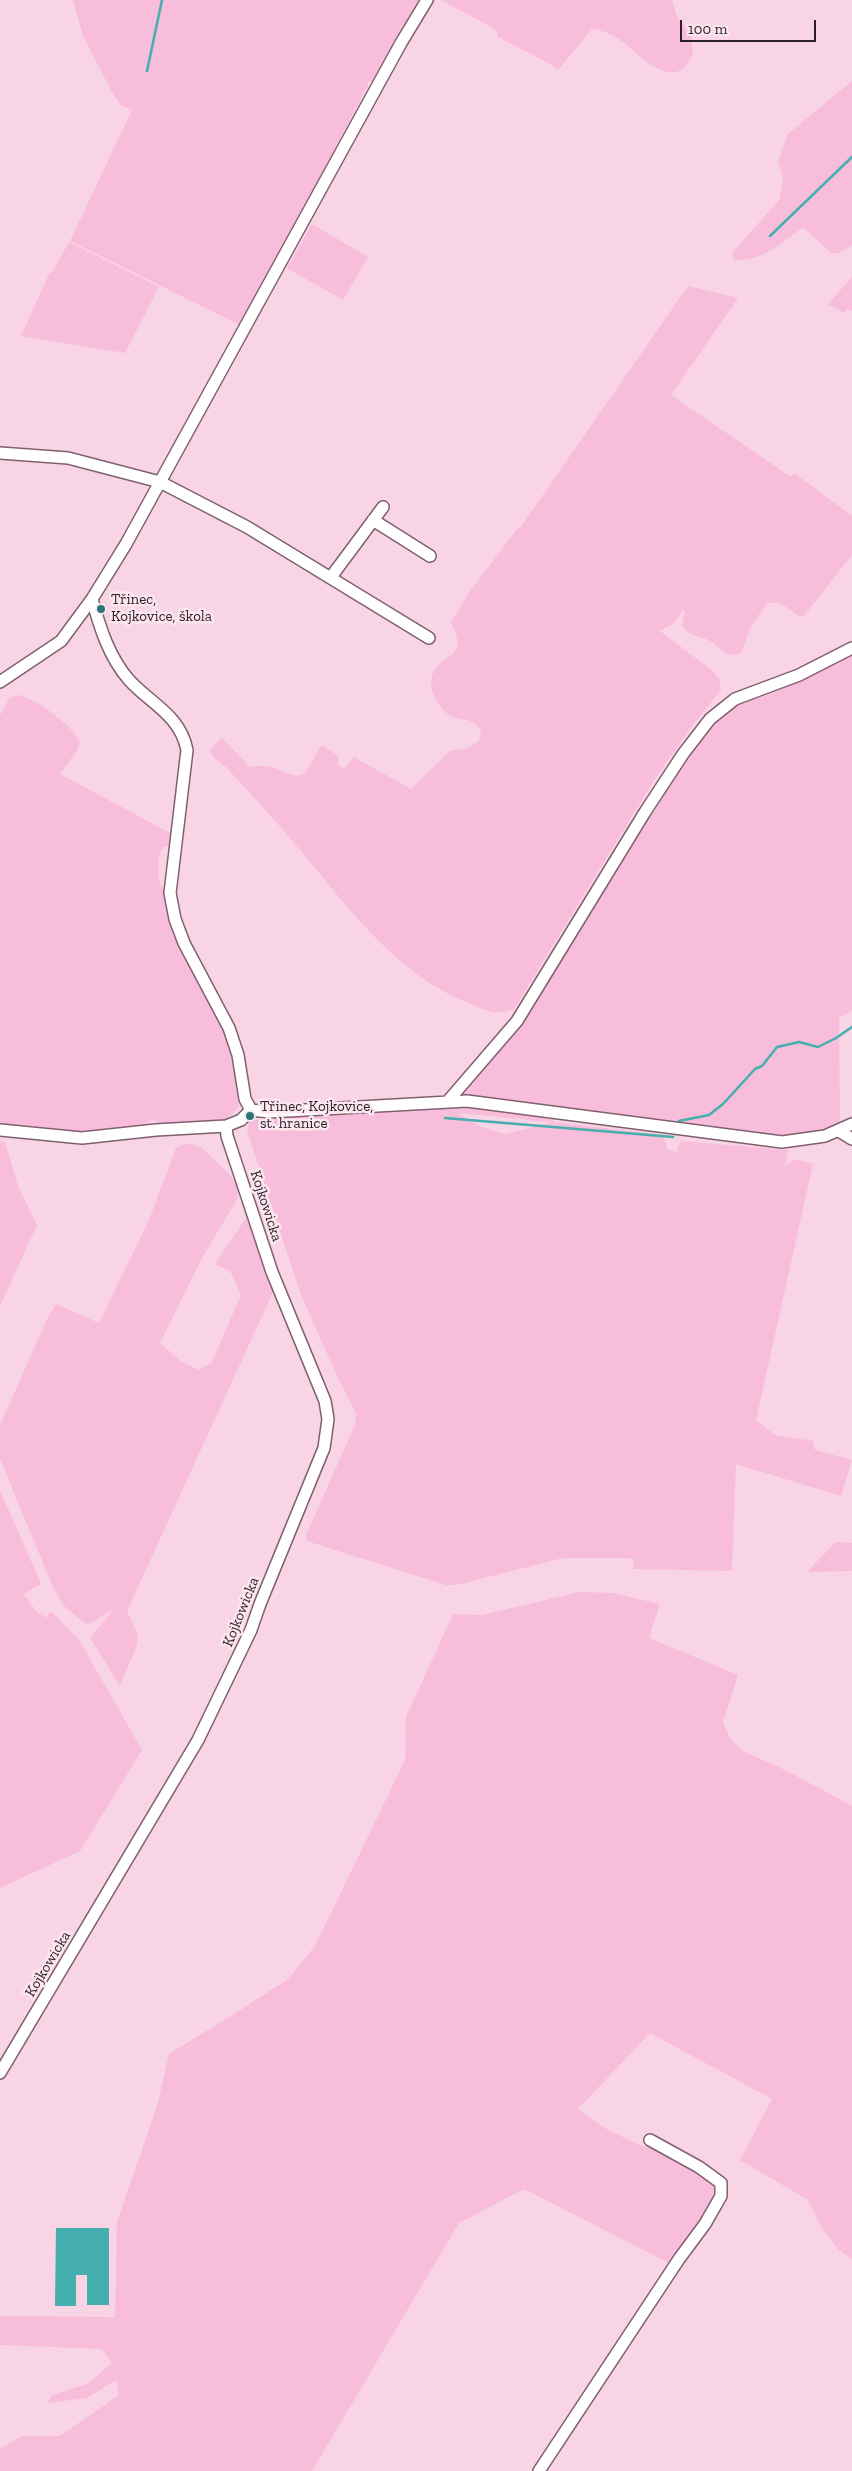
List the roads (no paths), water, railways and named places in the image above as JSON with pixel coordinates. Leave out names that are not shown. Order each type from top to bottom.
[{"type":"street","points":[[0,682],[61,641],[92,599],[160,482],[401,43],[427,0]]},
{"type":"street","points":[[1,457],[68,458],[160,482],[247,527],[429,638]]},
{"type":"street","points":[[331,577],[383,507]]},
{"type":"street","points":[[373,520],[430,556]]},
{"type":"street","points":[[92,599],[112,657],[130,680],[165,710],[184,738],[187,750],[170,893],[175,919],[184,943],[229,1028],[238,1055],[245,1099],[251,1110]]},
{"type":"street","points":[[448,1101],[517,1021],[645,812],[683,754],[710,719],[735,699],[799,675],[852,648]]},
{"type":"street","points":[[0,1130],[82,1138],[156,1130],[226,1126],[240,1120],[251,1110],[269,1112],[448,1101],[782,1142],[815,1139],[839,1131],[852,1124]]},
{"type":"street","name":"Kojkowicka","points":[[0,2073],[198,1740],[251,1630],[324,1448],[328,1419],[325,1401],[272,1272],[227,1136],[226,1126]]},
{"type":"street","points":[[839,1131],[852,1139]]},
{"type":"street","points":[[539,2471],[679,2259],[705,2224],[721,2196],[721,2183],[699,2167],[650,2140]]},
{"type":"water","points":[[56,2228],[109,2228],[109,2305],[87,2305],[87,2275],[76,2275],[76,2306],[55,2306]]},
{"type":"waterway","points":[[147,71],[162,0]]},
{"type":"waterway","points":[[770,236],[852,157]]},
{"type":"waterway","points":[[679,1121],[709,1115],[723,1104],[755,1069],[762,1066],[777,1047],[799,1042],[818,1047],[852,1027]]},
{"type":"waterway","points":[[445,1118],[673,1137]]},
{"type":"place","name":"Třinec, Kojkovice, škola","points":[[101,609]]},
{"type":"place","name":"Třinec, Kojkovice, st. hranice","points":[[250,1116]]}]
